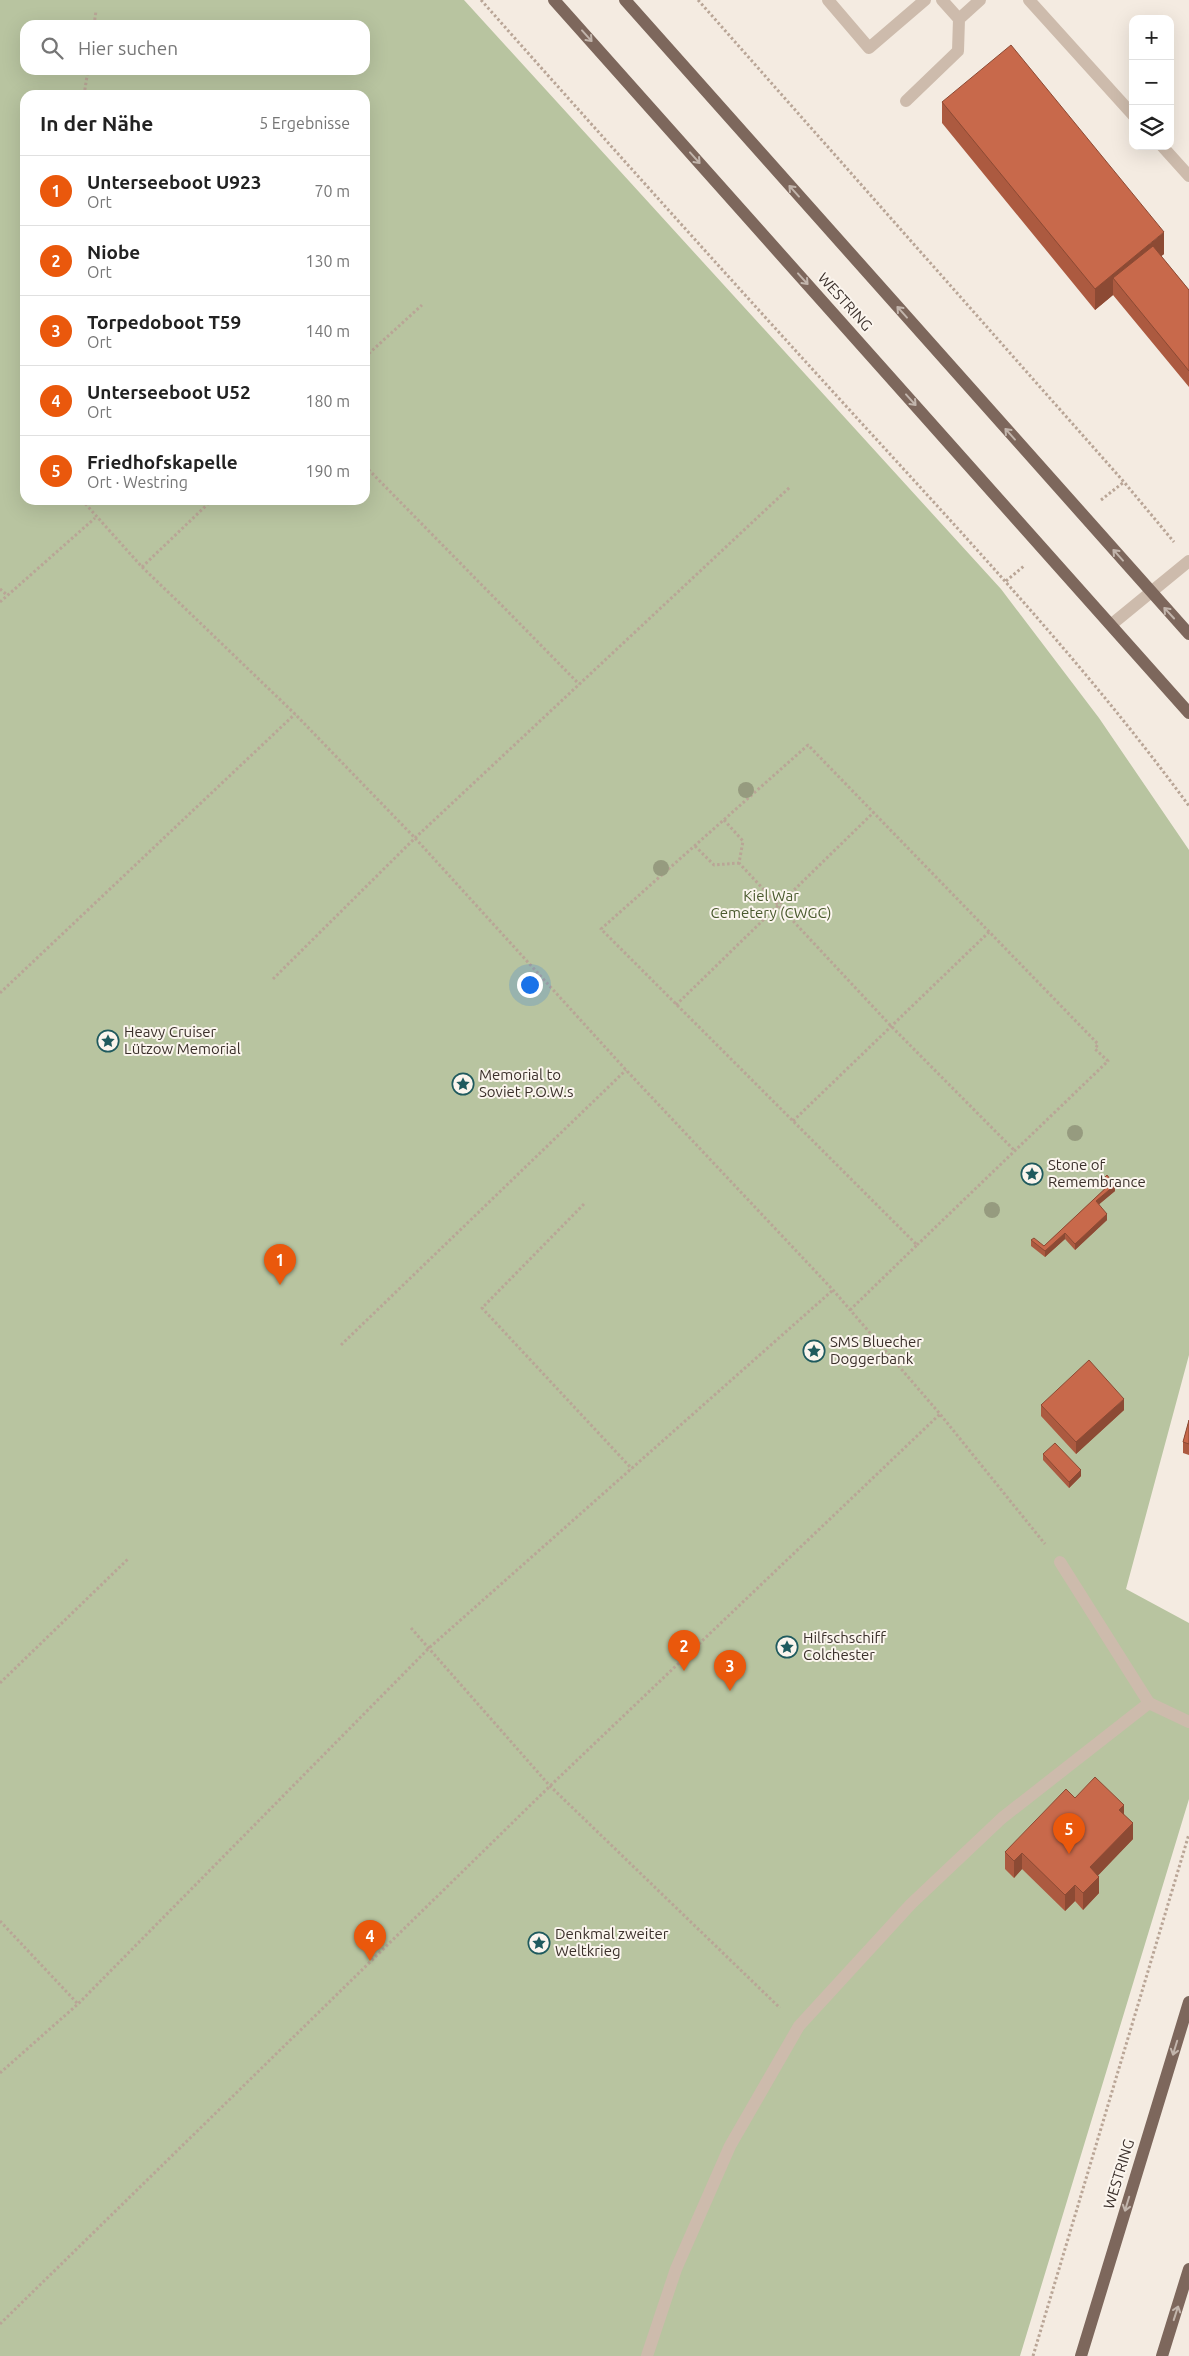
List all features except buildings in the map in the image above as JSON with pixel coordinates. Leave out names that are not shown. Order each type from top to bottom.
[{"type":"main road","name":"WESTRING","points":[[554,0],[1112,624],[1189,713]]},
{"type":"main road","points":[[625,0],[1189,634]]},
{"type":"main road","name":"WESTRING","points":[[1081,2356],[1189,2002]]},
{"type":"main road","points":[[1162,2356],[1189,2269]]},
{"type":"street","points":[[828,0],[869,48],[926,0]]},
{"type":"street","points":[[906,102],[958,50],[959,19],[942,0]]},
{"type":"street","points":[[959,19],[980,0]]},
{"type":"street","points":[[1029,0],[1129,110]]},
{"type":"street","points":[[1166,150],[1189,176]]},
{"type":"street","points":[[1112,624],[1189,561]]},
{"type":"street","points":[[1060,1562],[1149,1703],[1189,1722]]},
{"type":"street","points":[[647,2356],[676,2269],[730,2146],[799,2026],[911,1904],[1002,1818],[1149,1703]]},
{"type":"path","points":[[481,0],[768,321],[1006,581],[1144,744],[1189,806]]},
{"type":"path","points":[[698,0],[1124,482],[1177,546]]},
{"type":"path","points":[[95,20],[96,11]]},
{"type":"path","points":[[85,90],[87,75]]},
{"type":"path","points":[[370,352],[422,305]]},
{"type":"path","points":[[370,471],[579,684]]},
{"type":"path","points":[[273,979],[415,838],[790,487]]},
{"type":"path","points":[[86,505],[95,518],[142,567],[295,714],[415,838],[626,1070],[832,1290],[940,1414],[1060,1562]]},
{"type":"path","points":[[142,567],[207,505]]},
{"type":"path","points":[[0,602],[95,518]]},
{"type":"path","points":[[0,589],[7,596]]},
{"type":"path","points":[[0,993],[295,714]]},
{"type":"path","points":[[850,1310],[1108,1061],[1094,1049],[1098,1044],[808,745],[601,929],[917,1245]]},
{"type":"path","points":[[676,1005],[874,812]]},
{"type":"path","points":[[724,820],[743,841],[739,864]]},
{"type":"path","points":[[694,846],[714,865],[739,864],[891,1026],[1014,1150]]},
{"type":"path","points":[[793,1121],[990,932]]},
{"type":"path","points":[[341,1345],[626,1070]]},
{"type":"path","points":[[584,1204],[482,1308],[632,1469]]},
{"type":"path","points":[[0,2073],[78,2004],[429,1648],[832,1290]]},
{"type":"path","points":[[0,2324],[550,1786],[940,1414]]},
{"type":"path","points":[[0,1683],[128,1560]]},
{"type":"path","points":[[410,1628],[550,1786],[799,2026]]},
{"type":"path","points":[[1033,2356],[1189,1834]]},
{"type":"path","points":[[0,1922],[78,2004]]},
{"type":"green space","name":"Kiel War Cemetery (CWGC)","points":[[0,0],[464,0],[1001,589],[1099,718],[1189,850],[1189,1355],[1126,1589],[1189,1623],[1189,1799],[1020,2356],[0,2356]]},
{"type":"place","name":"Heavy Cruiser Lützow Memorial","points":[[108,1041]]},
{"type":"place","name":"Memorial to Soviet P.O.W.s","points":[[463,1084]]},
{"type":"place","name":"Stone of Remembrance","points":[[1032,1174]]},
{"type":"place","name":"Unterseeboot U923","points":[[280,1285]]},
{"type":"place","name":"SMS Bluecher Doggerbank","points":[[814,1351]]},
{"type":"place","name":"Hilfschschiff Colchester","points":[[787,1647]]},
{"type":"place","name":"Niobe","points":[[684,1671]]},
{"type":"place","name":"Torpedoboot T59","points":[[730,1691]]},
{"type":"place","name":"Friedhofskapelle","points":[[1069,1854]]},
{"type":"place","name":"Denkmal zweiter Weltkrieg","points":[[539,1943]]},
{"type":"place","name":"Unterseeboot U52","points":[[370,1961]]}]
